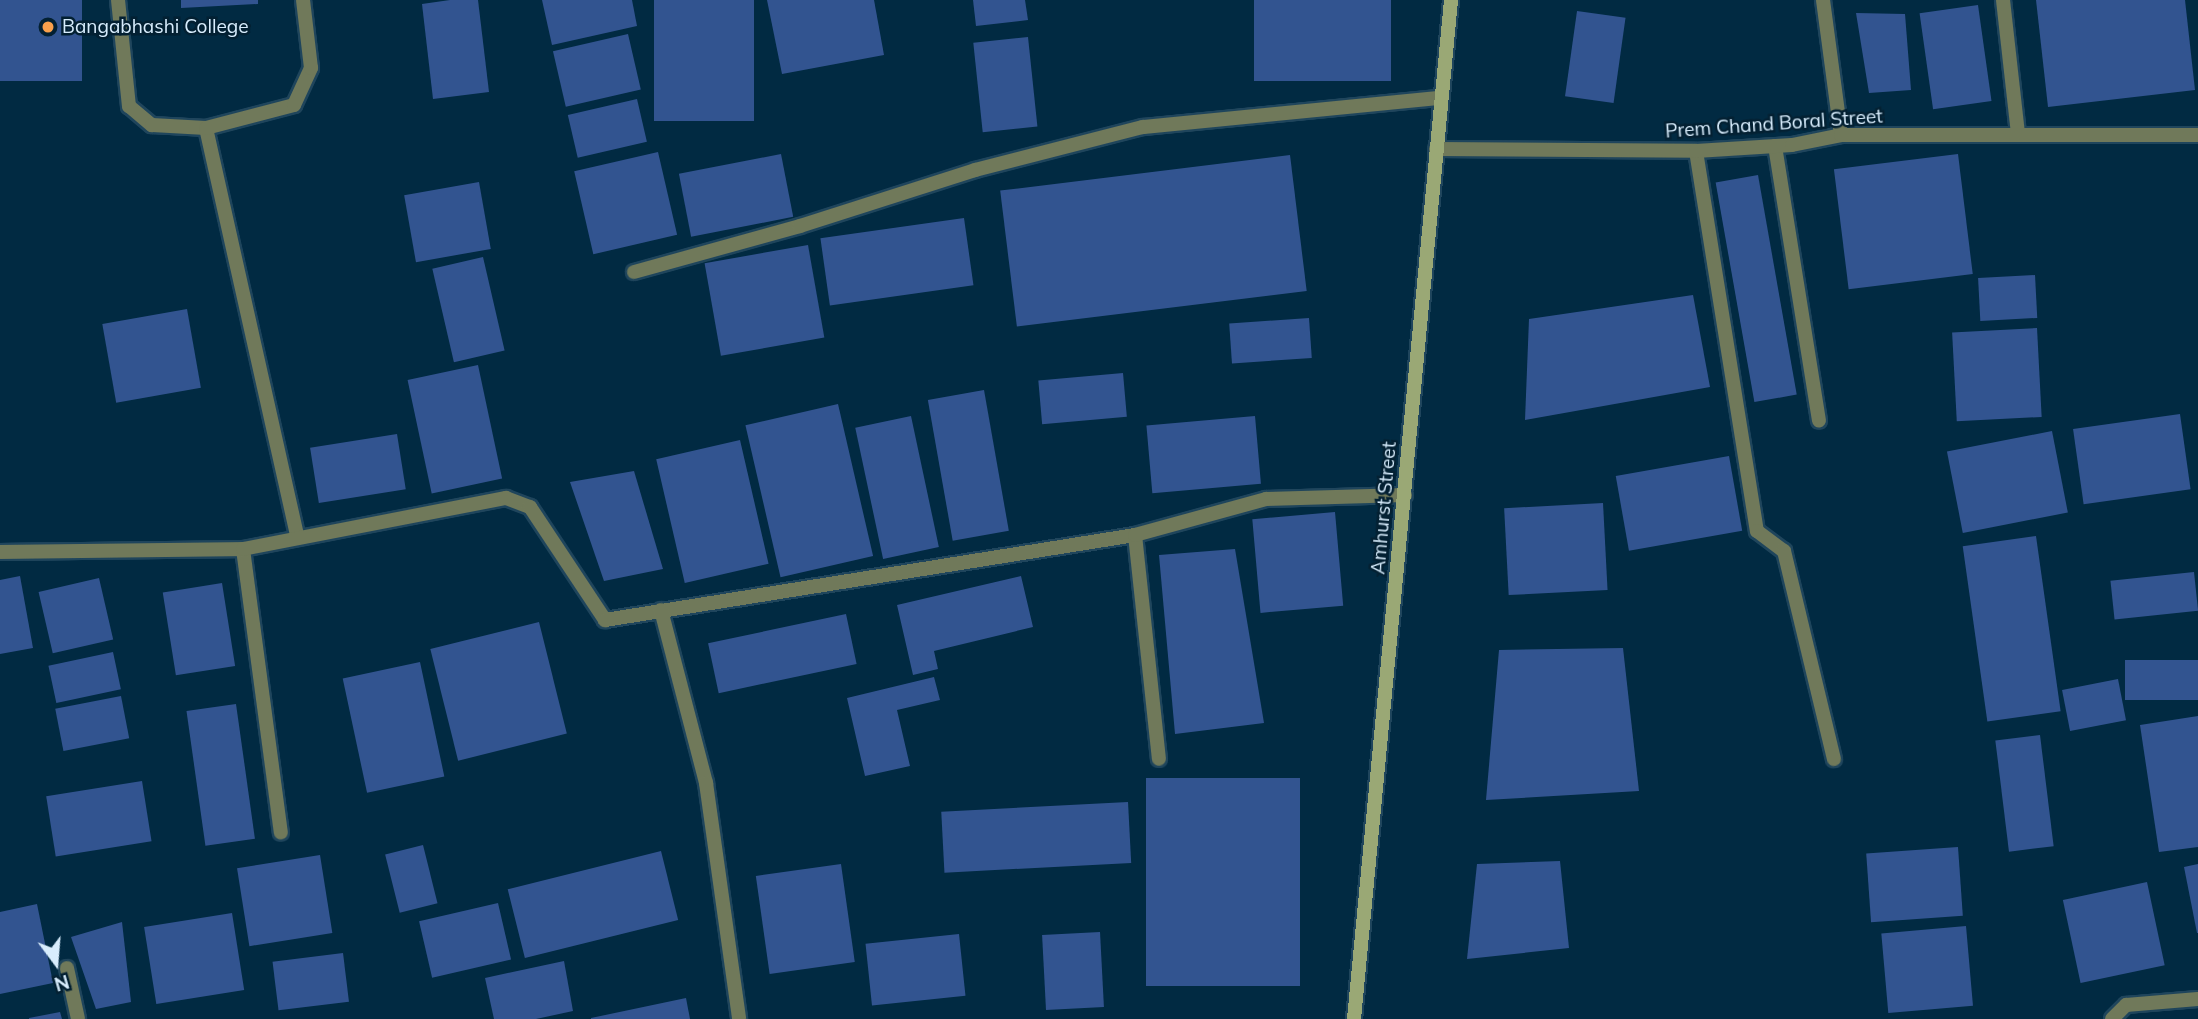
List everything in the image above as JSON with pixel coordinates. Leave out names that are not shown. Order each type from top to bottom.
[{"type":"main road","name":"Amhurst Street","points":[[1354,1019],[1405,495],[1439,98],[1451,0]]},
{"type":"street","points":[[118,0],[129,106],[152,125],[206,128],[294,105],[311,68],[303,0]]},
{"type":"street","points":[[1824,0],[1842,135]]},
{"type":"street","points":[[2003,0],[2018,134]]},
{"type":"street","points":[[634,272],[800,226],[975,170],[1143,127],[1439,98]]},
{"type":"street","points":[[206,128],[298,538]]},
{"type":"street","name":"Prem Chand Boral Street","points":[[1436,149],[1696,151],[1775,146],[1842,135],[2198,135]]},
{"type":"street","points":[[1775,146],[1819,420]]},
{"type":"street","points":[[1696,151],[1756,531],[1784,551],[1835,759]]},
{"type":"street","points":[[0,552],[243,549],[506,498],[530,507],[605,620],[1135,535],[1266,499],[1405,495]]},
{"type":"street","points":[[1135,535],[1159,759]]},
{"type":"street","points":[[243,549],[281,832]]},
{"type":"street","points":[[661,610],[706,783],[739,1019]]},
{"type":"street","points":[[67,968],[78,1019]]},
{"type":"street","points":[[2112,1019],[2126,1006],[2198,999]]},
{"type":"building","name":"Bangabhashi College","points":[[0,0],[82,0],[82,81],[0,81]]},
{"type":"building","points":[[181,0],[258,0],[258,4],[181,8]]},
{"type":"building","points":[[478,0],[489,92],[433,99],[422,4]]},
{"type":"building","points":[[542,0],[632,0],[637,26],[552,45]]},
{"type":"building","points":[[654,0],[754,0],[754,121],[654,121]]},
{"type":"building","points":[[767,0],[874,0],[884,55],[782,74]]},
{"type":"building","points":[[973,0],[1025,0],[1028,20],[976,26]]},
{"type":"building","points":[[1254,0],[1391,0],[1391,81],[1254,81]]},
{"type":"building","points":[[2036,0],[2185,0],[2195,90],[2048,107]]},
{"type":"building","points":[[1978,5],[1991,101],[1933,109],[1920,13]]},
{"type":"building","points":[[1577,11],[1626,18],[1614,103],[1565,96]]},
{"type":"building","points":[[1856,13],[1905,14],[1911,90],[1869,93]]},
{"type":"building","points":[[628,34],[641,90],[566,107],[553,51]]},
{"type":"building","points":[[1028,37],[1037,127],[983,132],[973,43]]},
{"type":"building","points":[[637,99],[647,142],[578,158],[568,115]]},
{"type":"building","points":[[658,152],[677,235],[593,254],[574,171]]},
{"type":"building","points":[[781,154],[793,217],[691,237],[679,174]]},
{"type":"building","points":[[1958,154],[1973,274],[1849,289],[1834,169]]},
{"type":"building","points":[[1290,155],[1307,291],[1017,327],[1000,191]]},
{"type":"building","points":[[1758,175],[1797,395],[1754,402],[1716,182]]},
{"type":"building","points":[[479,182],[491,249],[416,262],[404,195]]},
{"type":"building","points":[[964,218],[973,285],[830,306],[820,238]]},
{"type":"building","points":[[808,245],[824,338],[721,356],[705,263]]},
{"type":"building","points":[[483,257],[505,351],[454,362],[432,269]]},
{"type":"building","points":[[2035,275],[2037,318],[1980,321],[1978,278]]},
{"type":"building","points":[[1693,295],[1710,387],[1525,420],[1529,319]]},
{"type":"building","points":[[187,309],[201,388],[116,403],[102,324]]},
{"type":"building","points":[[1309,318],[1312,358],[1232,363],[1229,324]]},
{"type":"building","points":[[2037,328],[2042,417],[1957,421],[1952,332]]},
{"type":"building","points":[[478,365],[502,478],[432,493],[408,380]]},
{"type":"building","points":[[1123,373],[1127,417],[1042,424],[1038,380]]},
{"type":"building","points":[[984,390],[1009,531],[953,541],[928,400]]},
{"type":"building","points":[[838,404],[873,556],[781,577],[745,425]]},
{"type":"building","points":[[2180,414],[2191,489],[2084,504],[2073,429]]},
{"type":"building","points":[[911,416],[939,547],[883,559],[855,428]]},
{"type":"building","points":[[1255,416],[1261,484],[1152,493],[1146,425]]},
{"type":"building","points":[[2052,431],[2068,512],[1963,533],[1947,451]]},
{"type":"building","points":[[397,434],[406,489],[319,503],[310,448]]},
{"type":"building","points":[[740,440],[769,564],[685,583],[656,459]]},
{"type":"building","points":[[1729,456],[1742,531],[1629,551],[1616,476]]},
{"type":"building","points":[[634,471],[663,569],[604,581],[570,482]]},
{"type":"building","points":[[1603,503],[1608,590],[1509,595],[1504,508]]},
{"type":"building","points":[[1335,512],[1343,606],[1261,613],[1252,519]]},
{"type":"building","points":[[2036,536],[2061,711],[1987,722],[1963,546]]},
{"type":"building","points":[[1235,549],[1264,723],[1175,734],[1159,555]]},
{"type":"building","points":[[2194,572],[2198,611],[2115,620],[2110,581]]},
{"type":"building","points":[[20,576],[33,648],[0,654],[0,580]]},
{"type":"building","points":[[1021,576],[1033,627],[934,651],[938,669],[913,675],[897,605]]},
{"type":"building","points":[[99,578],[113,639],[53,653],[39,592]]},
{"type":"building","points":[[222,583],[235,666],[176,675],[163,592]]},
{"type":"building","points":[[846,614],[857,664],[719,693],[708,643]]},
{"type":"building","points":[[539,622],[567,734],[458,761],[430,649]]},
{"type":"building","points":[[1623,648],[1639,791],[1486,800],[1499,650]]},
{"type":"building","points":[[113,652],[121,689],[56,703],[48,666]]},
{"type":"building","points":[[2125,660],[2198,660],[2198,700],[2125,700]]},
{"type":"building","points":[[420,662],[444,776],[367,793],[343,678]]},
{"type":"building","points":[[934,677],[940,700],[897,710],[910,766],[865,776],[847,698]]},
{"type":"building","points":[[2118,679],[2126,720],[2070,731],[2062,690]]},
{"type":"building","points":[[121,696],[129,738],[63,751],[55,709]]},
{"type":"building","points":[[236,704],[255,839],[205,846],[186,711]]},
{"type":"building","points":[[2198,716],[2198,847],[2159,852],[2140,725]]},
{"type":"building","points":[[2040,735],[2054,846],[2009,852],[1995,740]]},
{"type":"building","points":[[1146,778],[1300,778],[1300,986],[1146,986]]},
{"type":"building","points":[[142,781],[152,841],[56,856],[46,796]]},
{"type":"building","points":[[1128,802],[1131,863],[944,873],[941,812]]},
{"type":"building","points":[[423,845],[438,903],[400,913],[385,854]]},
{"type":"building","points":[[1958,847],[1963,916],[1871,922],[1866,853]]},
{"type":"building","points":[[661,851],[678,920],[525,958],[508,889]]},
{"type":"building","points":[[320,855],[332,933],[249,946],[237,868]]},
{"type":"building","points":[[1560,861],[1569,948],[1467,959],[1477,864]]},
{"type":"building","points":[[841,864],[855,962],[770,974],[756,876]]},
{"type":"building","points":[[2198,864],[2198,933],[2197,933],[2184,867]]},
{"type":"building","points":[[2147,882],[2165,965],[2081,983],[2063,900]]},
{"type":"building","points":[[498,903],[511,960],[432,978],[419,921]]},
{"type":"building","points":[[37,904],[53,983],[0,994],[0,912]]},
{"type":"building","points":[[232,913],[244,990],[156,1004],[144,927]]},
{"type":"building","points":[[122,922],[131,1002],[96,1009],[71,937]]},
{"type":"building","points":[[1966,926],[1973,1006],[1888,1013],[1881,933]]},
{"type":"building","points":[[1100,932],[1104,1007],[1046,1010],[1042,935]]},
{"type":"building","points":[[959,934],[965,996],[872,1005],[866,944]]},
{"type":"building","points":[[343,953],[349,1002],[279,1010],[273,962]]},
{"type":"building","points":[[564,961],[573,1011],[536,1019],[494,1019],[485,978]]},
{"type":"building","points":[[686,998],[690,1019],[591,1019],[591,1018]]},
{"type":"building","points":[[60,1012],[62,1019],[29,1019],[29,1018]]},
{"type":"place","name":"Bangabhashi College","points":[[48,27]]}]
